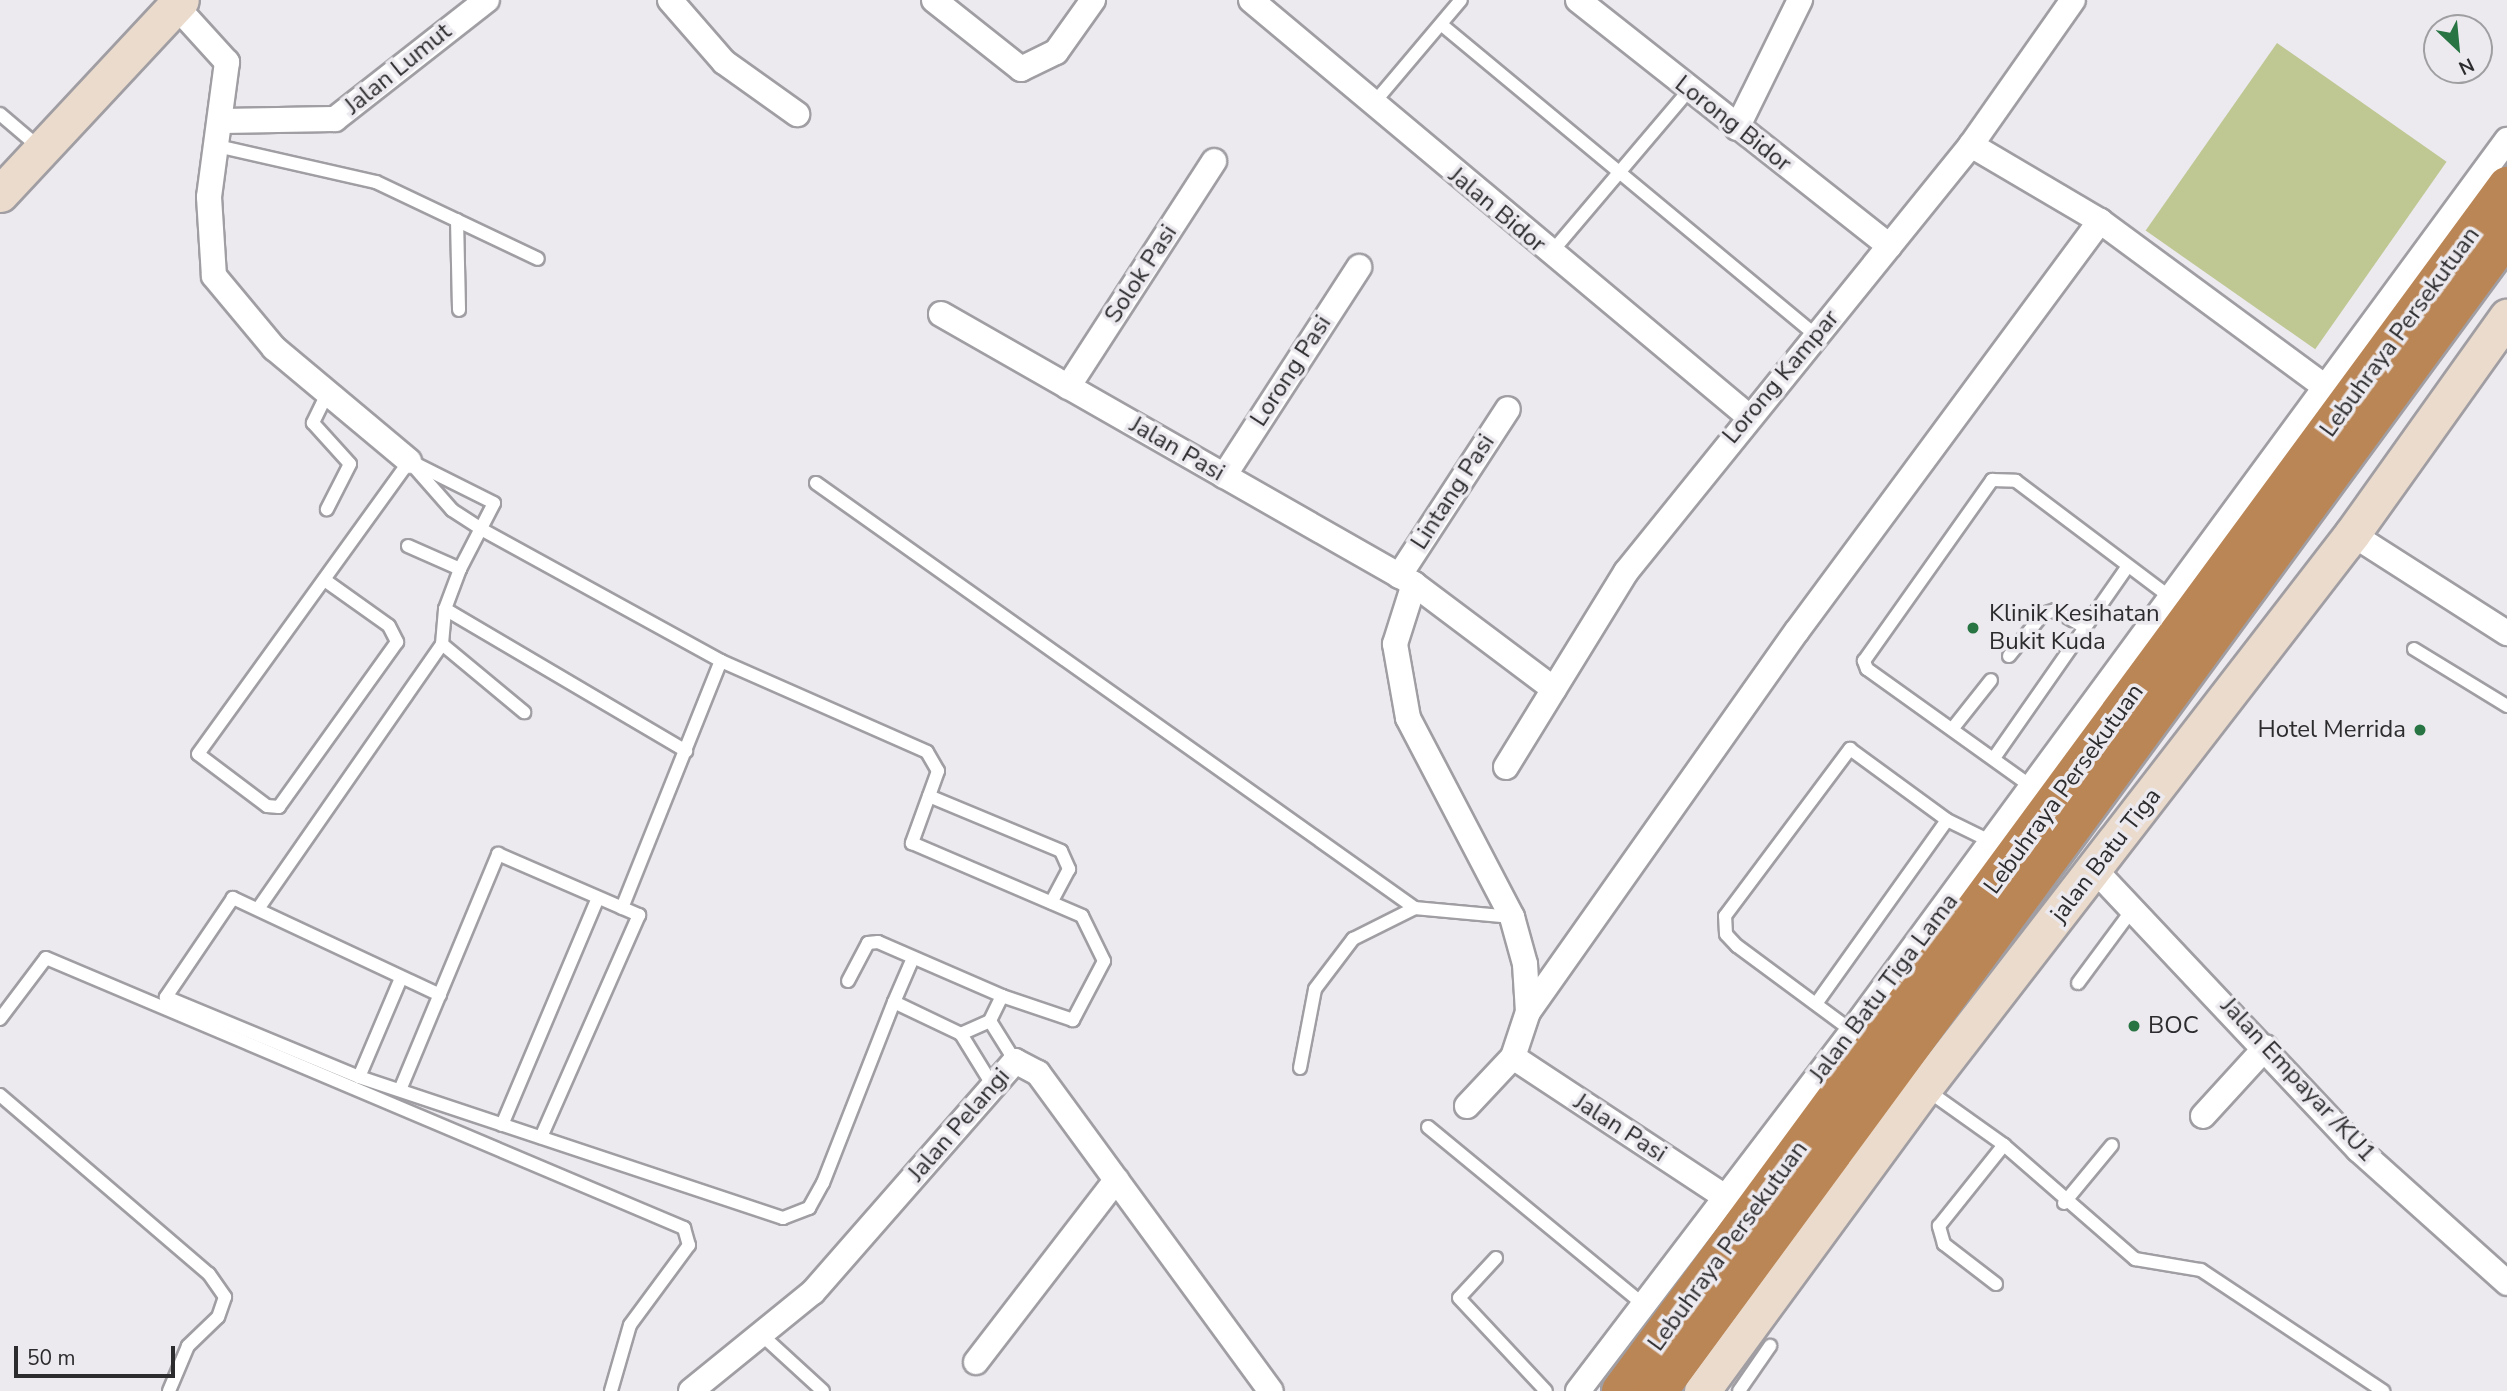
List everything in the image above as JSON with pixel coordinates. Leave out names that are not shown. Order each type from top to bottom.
[{"type":"highway","name":"Lebuhraya Persekutuan","points":[[1621,1391],[2507,186]]},
{"type":"highway","name":"Lebuhraya Persekutuan","points":[[1658,1391],[2507,235]]},
{"type":"street","name":"Jalan Lumut","points":[[221,121],[335,120],[486,0]]},
{"type":"street","points":[[670,0],[724,62],[797,114]]},
{"type":"street","points":[[934,0],[1001,59],[1021,69],[1041,64],[1093,0]]},
{"type":"street","name":"Jalan Bidor","points":[[1251,0],[1371,105],[1748,416]]},
{"type":"street","name":"Lorong Bidor","points":[[1578,0],[1688,91],[1889,246]]},
{"type":"street","points":[[1737,128],[1800,0]]},
{"type":"street","name":"Lorong Kampar","points":[[1506,766],[1626,572],[1748,416],[1971,145],[2073,0]]},
{"type":"street","points":[[0,194],[178,3],[227,62],[209,197],[214,276],[226,297],[326,396],[409,461]]},
{"type":"street","name":"Jalan Batu Tiga Lama","points":[[1578,1391],[1646,1306],[1852,1031],[2507,140]]},
{"type":"street","points":[[1971,145],[2100,221],[2325,387]]},
{"type":"street","name":"Solok Pasi","points":[[1068,387],[1214,161]]},
{"type":"street","points":[[1467,1106],[1513,1058],[1528,1012],[1797,631],[2100,221]]},
{"type":"street","name":"Lorong Pasi","points":[[1224,475],[1359,267]]},
{"type":"street","name":"Jalan Pasi","points":[[941,314],[1407,580],[1554,688]]},
{"type":"street","name":"jalan Batu Tiga","points":[[1702,1391],[1924,1088],[2352,534],[2507,317]]},
{"type":"street","name":"Lintang Pasi","points":[[1407,580],[1508,409]]},
{"type":"street","points":[[2352,534],[2507,633]]},
{"type":"street","points":[[1407,580],[1395,643],[1408,718],[1512,917],[1525,964],[1528,1012]]},
{"type":"street","name":"Jalan Empayar /KU1","points":[[2095,870],[2135,905],[2359,1150],[2507,1283]]},
{"type":"street","points":[[2203,1116],[2266,1047]]},
{"type":"street","name":"Jalan Pasi","points":[[1513,1058],[1727,1198]]},
{"type":"street","name":"Jalan Pelangi","points":[[691,1391],[764,1337],[813,1292],[1015,1061],[1038,1073],[1265,1389]]},
{"type":"street","points":[[976,1362],[1116,1180]]},
{"type":"lane","points":[[1371,105],[1461,0]]},
{"type":"lane","points":[[1441,24],[1619,177],[1816,336]]},
{"type":"lane","points":[[1550,254],[1619,177],[1688,91]]},
{"type":"lane","points":[[0,114],[41,148]]},
{"type":"lane","points":[[217,146],[376,183],[538,258]]},
{"type":"lane","points":[[457,220],[458,310]]},
{"type":"lane","points":[[326,396],[313,424],[350,464],[327,509]]},
{"type":"lane","points":[[260,906],[442,644],[445,609],[460,569],[494,503],[409,461]]},
{"type":"lane","points":[[409,461],[452,510],[481,529],[721,661],[927,752],[938,771],[912,843],[1082,916],[1104,961],[1073,1020],[1002,996],[912,958],[868,943],[848,981]]},
{"type":"lane","points":[[326,581],[389,626],[397,642],[279,807],[267,806],[198,754],[326,581],[409,461]]},
{"type":"lane","points":[[2032,788],[1953,727],[1867,670],[1864,662],[1993,480],[2016,481],[2127,568],[2171,598]]},
{"type":"lane","points":[[816,483],[1415,908],[1512,917]]},
{"type":"lane","points":[[408,545],[460,569]]},
{"type":"lane","points":[[1994,758],[2127,568]]},
{"type":"lane","points":[[445,609],[686,751]]},
{"type":"lane","points":[[2009,656],[2042,614],[2055,610],[2084,627]]},
{"type":"lane","points":[[442,644],[524,712]]},
{"type":"lane","points":[[2414,649],[2507,706]]},
{"type":"lane","points":[[622,908],[721,661]]},
{"type":"lane","points":[[1953,727],[1991,680]]},
{"type":"lane","points":[[1852,1031],[1818,1001],[1737,946],[1726,934],[1725,916],[1850,749],[1947,820],[1992,842]]},
{"type":"lane","points":[[929,796],[1061,851],[1069,869],[1051,903]]},
{"type":"lane","points":[[1818,1001],[1947,820]]},
{"type":"lane","points":[[400,1090],[498,854],[639,915],[541,1137]]},
{"type":"lane","points":[[440,995],[260,906],[233,898],[166,998],[359,1077],[783,1218],[809,1208],[823,1183],[912,958]]},
{"type":"lane","points":[[502,1125],[598,898]]},
{"type":"lane","points":[[2078,983],[2135,905]]},
{"type":"lane","points":[[1300,1068],[1315,989],[1353,939],[1415,908]]},
{"type":"lane","points":[[0,1019],[46,958],[684,1228],[689,1245],[629,1325],[611,1391]]},
{"type":"lane","points":[[359,1077],[401,978]]},
{"type":"lane","points":[[961,1034],[990,1021],[1002,996]]},
{"type":"lane","points":[[894,1002],[961,1034],[993,1086]]},
{"type":"lane","points":[[990,1021],[1015,1061]]},
{"type":"lane","points":[[1924,1088],[2004,1145],[2064,1203],[2135,1259],[2201,1270],[2383,1391]]},
{"type":"lane","points":[[0,1095],[209,1274],[225,1297],[218,1317],[188,1346],[169,1391]]},
{"type":"lane","points":[[1428,1127],[1646,1306]]},
{"type":"lane","points":[[1996,1284],[1944,1244],[1939,1226],[2004,1145]]},
{"type":"lane","points":[[2064,1203],[2112,1145]]},
{"type":"lane","points":[[1496,1258],[1459,1298],[1546,1391]]},
{"type":"lane","points":[[764,1337],[823,1391]]},
{"type":"lane","points":[[1740,1391],[1770,1346]]},
{"type":"green space","points":[[2277,43],[2447,162],[2315,349],[2146,231]]},
{"type":"place","name":"Klinik Kesihatan Bukit Kuda","points":[[1973,628]]},
{"type":"place","name":"Hotel Merrida","points":[[2420,730]]},
{"type":"place","name":"BOC","points":[[2134,1026]]}]
